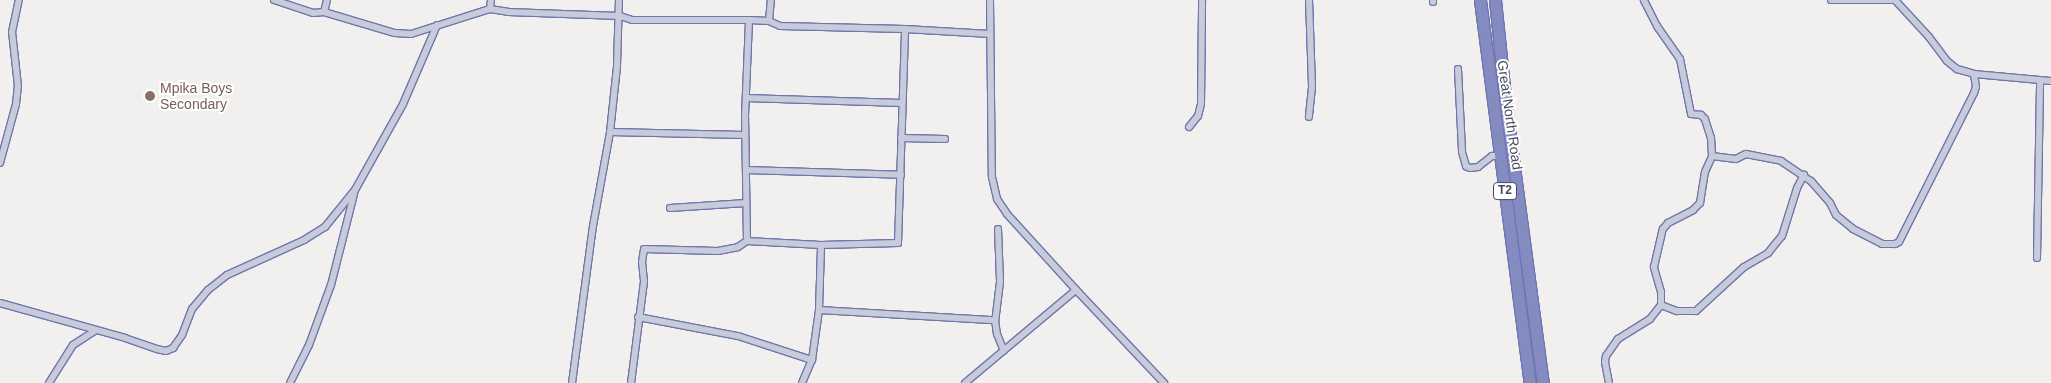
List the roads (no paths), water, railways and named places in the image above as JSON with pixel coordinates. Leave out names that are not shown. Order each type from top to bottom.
[{"type":"highway","name":"Great North Road","points":[[1480,0],[1530,383]]},
{"type":"highway","name":"Great North Road","points":[[1495,0],[1506,107],[1543,383]]},
{"type":"street","points":[[0,163],[16,104],[18,86],[12,32],[19,0]]},
{"type":"street","points":[[274,0],[313,14],[324,12],[395,33],[411,34],[490,9],[508,12],[620,16],[632,20],[749,20],[769,21],[780,26],[905,28],[990,34]]},
{"type":"street","points":[[324,12],[327,0]]},
{"type":"street","points":[[490,9],[491,0]]},
{"type":"street","points":[[572,383],[593,226],[610,132],[617,66],[619,0]]},
{"type":"street","points":[[769,21],[770,0]]},
{"type":"street","points":[[990,0],[992,177],[996,199],[1007,214],[1076,290],[1164,383]]},
{"type":"street","points":[[1189,127],[1198,116],[1201,104],[1202,0]]},
{"type":"street","points":[[1309,0],[1312,87],[1310,118]]},
{"type":"street","points":[[1609,383],[1606,356],[1618,339],[1650,319],[1661,305],[1661,292],[1654,267],[1663,229],[1668,223],[1693,210],[1700,203],[1705,172],[1712,156],[1711,138],[1705,119],[1701,115],[1691,114],[1680,59],[1658,26],[1644,0]]},
{"type":"street","points":[[1831,0],[1894,0],[1929,37],[1947,61],[1957,69],[1974,74],[2051,81]]},
{"type":"street","points":[[747,241],[745,135],[749,20]]},
{"type":"street","points":[[0,303],[96,330],[157,350],[166,351],[173,348],[182,334],[192,309],[208,290],[227,275],[304,240],[325,227],[355,190],[403,104],[436,25]]},
{"type":"street","points":[[631,383],[644,281],[642,262],[644,249],[718,251],[738,247],[747,241],[821,246],[898,243],[905,28]]},
{"type":"street","points":[[1458,69],[1462,152],[1466,166],[1470,168],[1478,167],[1492,156],[1501,156]]},
{"type":"street","points":[[1712,156],[1736,159],[1746,154],[1781,161],[1804,175],[1830,204],[1836,215],[1853,229],[1882,244],[1895,244],[1902,235],[1974,93],[1976,86],[1974,74]]},
{"type":"street","points":[[2037,258],[2040,80]]},
{"type":"street","points":[[746,98],[902,104]]},
{"type":"street","points":[[610,132],[745,135]]},
{"type":"street","points":[[901,138],[945,139]]},
{"type":"street","points":[[746,170],[901,175]]},
{"type":"street","points":[[1661,305],[1677,311],[1696,311],[1744,267],[1768,252],[1782,236],[1796,188],[1804,175]]},
{"type":"street","points":[[290,383],[309,345],[331,285],[355,190]]},
{"type":"street","points":[[670,208],[746,203]]},
{"type":"street","points":[[998,229],[1000,282],[995,320],[997,334],[1004,351]]},
{"type":"street","points":[[802,383],[812,360],[819,310],[821,246]]},
{"type":"street","points":[[966,383],[1076,290]]},
{"type":"street","points":[[819,310],[995,320]]},
{"type":"street","points":[[638,318],[738,336],[812,360]]},
{"type":"street","points":[[49,383],[73,345],[96,330]]},
{"type":"place","name":"Mpika Boys Secondary","points":[[150,96]]}]
